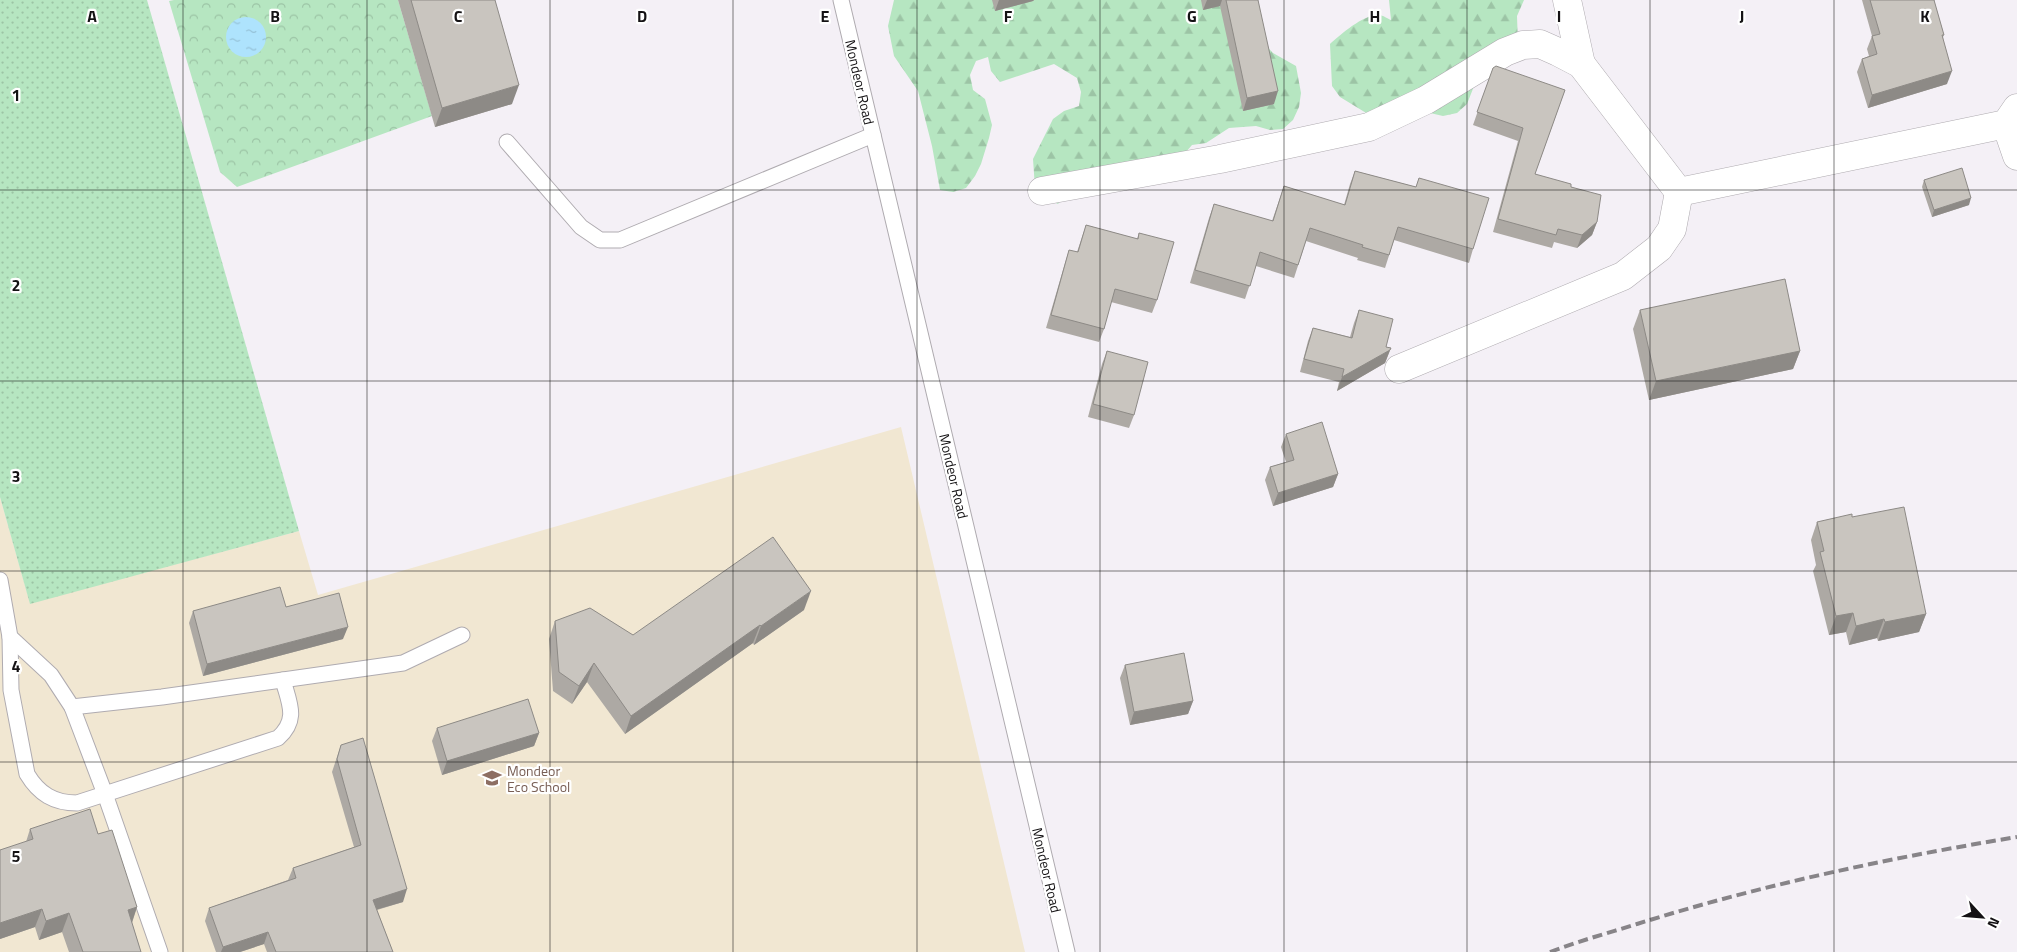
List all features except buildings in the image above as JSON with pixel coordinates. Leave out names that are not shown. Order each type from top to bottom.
[{"type":"street","points":[[1567,0],[1581,64]]},
{"type":"street","points":[[1042,191],[1220,159],[1369,127],[1426,100],[1505,52],[1524,45],[1540,44],[1581,64],[1679,192],[1672,229],[1659,248],[1623,276],[1399,369]]},
{"type":"street","points":[[1679,192],[2011,116],[2017,156]]},
{"type":"lane","name":"Mondeor Road","points":[[841,0],[1067,952]]},
{"type":"lane","points":[[507,142],[581,227],[600,240],[620,240],[873,135]]},
{"type":"lane","points":[[0,580],[10,637],[12,690],[27,774],[33,784],[52,800],[77,804],[278,738],[285,732],[291,717],[282,680]]},
{"type":"lane","points":[[72,707],[162,697],[403,663],[462,635]]},
{"type":"lane","points":[[10,637],[51,675],[72,707],[105,794],[160,952]]},
{"type":"shaded area","name":"Mondeor Eco School","points":[[901,427],[1025,952],[0,952],[0,497],[30,603],[299,531],[318,595]]},
{"type":"green space","points":[[0,0],[147,0],[299,531],[30,604],[0,497]]},
{"type":"green space","points":[[398,0],[432,116],[237,187],[220,172],[169,1]]},
{"type":"green space","points":[[894,0],[1251,0],[1254,33],[1273,53],[1296,66],[1301,93],[1299,107],[1293,120],[1283,129],[1270,130],[1256,126],[1229,128],[1206,143],[1192,145],[1167,174],[1083,174],[1058,204],[1045,198],[1035,188],[1033,159],[1053,119],[1064,111],[1079,106],[1081,92],[1077,78],[1054,64],[1000,82],[991,71],[988,57],[976,61],[970,75],[973,90],[985,99],[992,125],[981,164],[966,188],[953,192],[940,190],[932,146],[918,91],[894,56],[888,26]]},
{"type":"green space","points":[[1389,0],[1524,0],[1517,16],[1518,44],[1478,76],[1467,104],[1457,113],[1443,116],[1430,113],[1419,92],[1407,94],[1389,114],[1376,119],[1340,97],[1332,86],[1330,44],[1353,25],[1367,18],[1379,15],[1391,20]]},
{"type":"water","points":[[242,17],[250,17],[257,20],[263,26],[266,37],[263,48],[257,54],[250,57],[242,57],[235,54],[229,48],[226,41],[226,33],[229,26],[235,20]]},
{"type":"railway","points":[[1550,952],[1684,910],[1778,885],[1873,863],[2017,837]]},
{"type":"place","name":"Mondeor Eco School","points":[[492,778]]}]
